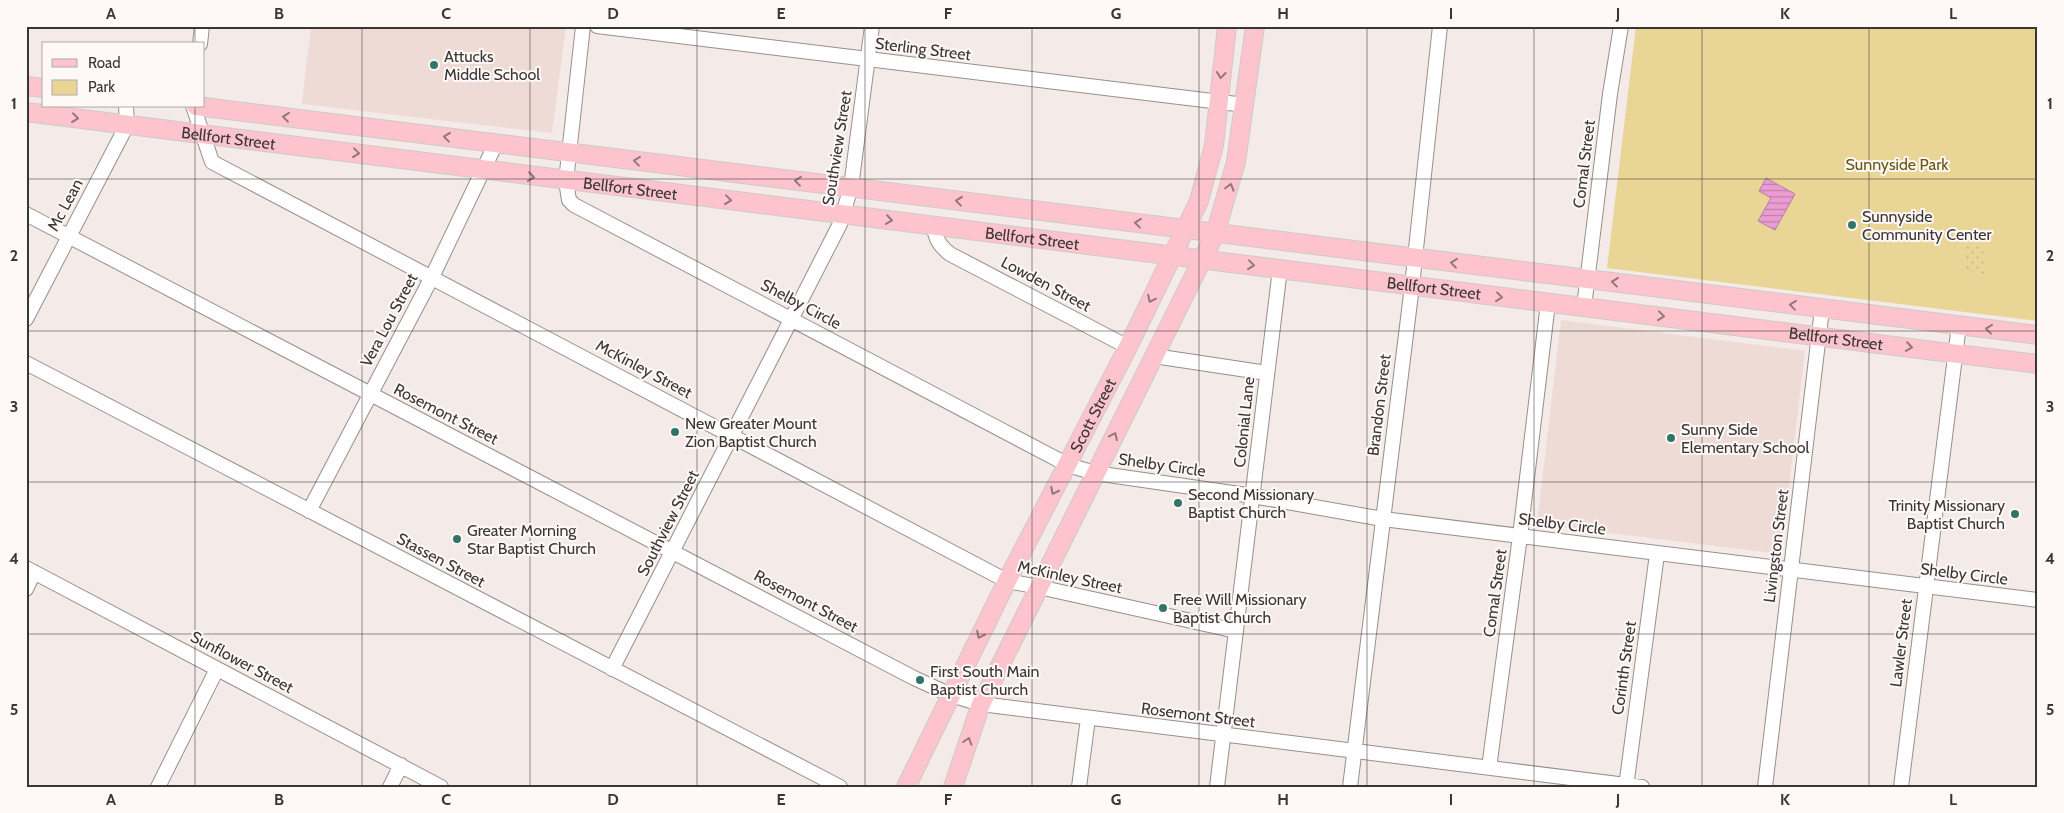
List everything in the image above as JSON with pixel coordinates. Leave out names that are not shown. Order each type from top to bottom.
[{"type":"main road","name":"Scott Street","points":[[906,787],[1007,581],[1128,347],[1186,229],[1207,174],[1214,145],[1227,26]]},
{"type":"main road","name":"Scott Street","points":[[953,787],[980,704],[1215,234],[1236,162],[1255,26]]},
{"type":"main road","points":[[26,86],[42,88]]},
{"type":"main road","name":"Bellfort Street","points":[[205,107],[2038,335]]},
{"type":"main road","name":"Bellfort Street","points":[[26,112],[203,136],[334,150],[566,181],[1819,335],[2038,364]]},
{"type":"main road","points":[[334,150],[337,123]]},
{"type":"main road","points":[[705,197],[708,170]]},
{"type":"main road","points":[[982,232],[985,204]]},
{"type":"street","points":[[200,42],[202,26]]},
{"type":"street","name":"Shelby Circle","points":[[583,26],[566,181],[569,200],[583,210],[1068,464],[1096,473],[1253,496],[1383,519],[2038,600]]},
{"type":"street","name":"Sterling Street","points":[[597,26],[1245,105]]},
{"type":"street","name":"Southview Street","points":[[612,669],[793,320],[844,214],[851,187],[872,26]]},
{"type":"street","name":"Brandon Street","points":[[1350,787],[1412,286],[1440,26]]},
{"type":"street","name":"Comal Street","points":[[1584,307],[1610,94],[1621,26]]},
{"type":"street","points":[[126,108],[127,125]]},
{"type":"street","name":"McKinley Street","points":[[196,108],[212,162],[1007,581],[1236,631]]},
{"type":"street","name":"Mc Lean","points":[[26,319],[127,125]]},
{"type":"street","name":"Vera Lou Street","points":[[310,511],[432,277],[496,143]]},
{"type":"street","name":"Rosemont Street","points":[[26,214],[914,678],[951,695],[980,704],[1223,736],[1642,787]]},
{"type":"street","name":"Lowden Street","points":[[934,226],[938,242],[950,254],[1128,347]]},
{"type":"street","name":"Colonial Lane","points":[[1217,787],[1280,269]]},
{"type":"street","name":"Comal Street","points":[[1489,768],[1520,536],[1548,303]]},
{"type":"street","name":"Livingston Street","points":[[1765,787],[1822,308]]},
{"type":"street","name":"Lawler Street","points":[[1901,787],[1959,325]]},
{"type":"street","points":[[1154,356],[1267,373]]},
{"type":"street","name":"Stassen Street","points":[[26,363],[840,787]]},
{"type":"street","name":"Corinth Street","points":[[1626,786],[1657,554]]},
{"type":"street","points":[[26,589],[30,570]]},
{"type":"street","name":"Sunflower Street","points":[[30,570],[441,787]]},
{"type":"street","points":[[158,787],[217,669]]},
{"type":"street","points":[[1079,787],[1088,718]]},
{"type":"street","points":[[390,787],[401,766]]},
{"type":"shaded area","name":"Attucks Middle School","points":[[311,26],[566,26],[552,133],[302,104]]},
{"type":"shaded area","points":[[1766,178],[1795,194],[1775,230],[1758,221],[1771,198],[1759,191]]},
{"type":"shaded area","name":"Sunny Side Elementary School","points":[[1561,320],[1805,351],[1781,554],[1537,524]]},
{"type":"green space","name":"Sunnyside Park","points":[[1636,26],[2038,26],[2038,321],[1607,268]]},
{"type":"green space","points":[[1986,246],[1985,274],[1963,271],[1965,247]]},
{"type":"place","name":"Attucks Middle School","points":[[434,65]]},
{"type":"place","name":"Sunnyside Community Center","points":[[1852,225]]},
{"type":"place","name":"New Greater Mount Zion Baptist Church","points":[[675,432]]},
{"type":"place","name":"Sunny Side Elementary School","points":[[1671,438]]},
{"type":"place","name":"Second Missionary Baptist Church","points":[[1178,503]]},
{"type":"place","name":"Trinity Missionary Baptist Church","points":[[2015,514]]},
{"type":"place","name":"Greater Morning Star Baptist Church","points":[[457,539]]},
{"type":"place","name":"Free Will Missionary Baptist Church","points":[[1163,608]]},
{"type":"place","name":"First South Main Baptist Church","points":[[920,680]]}]
